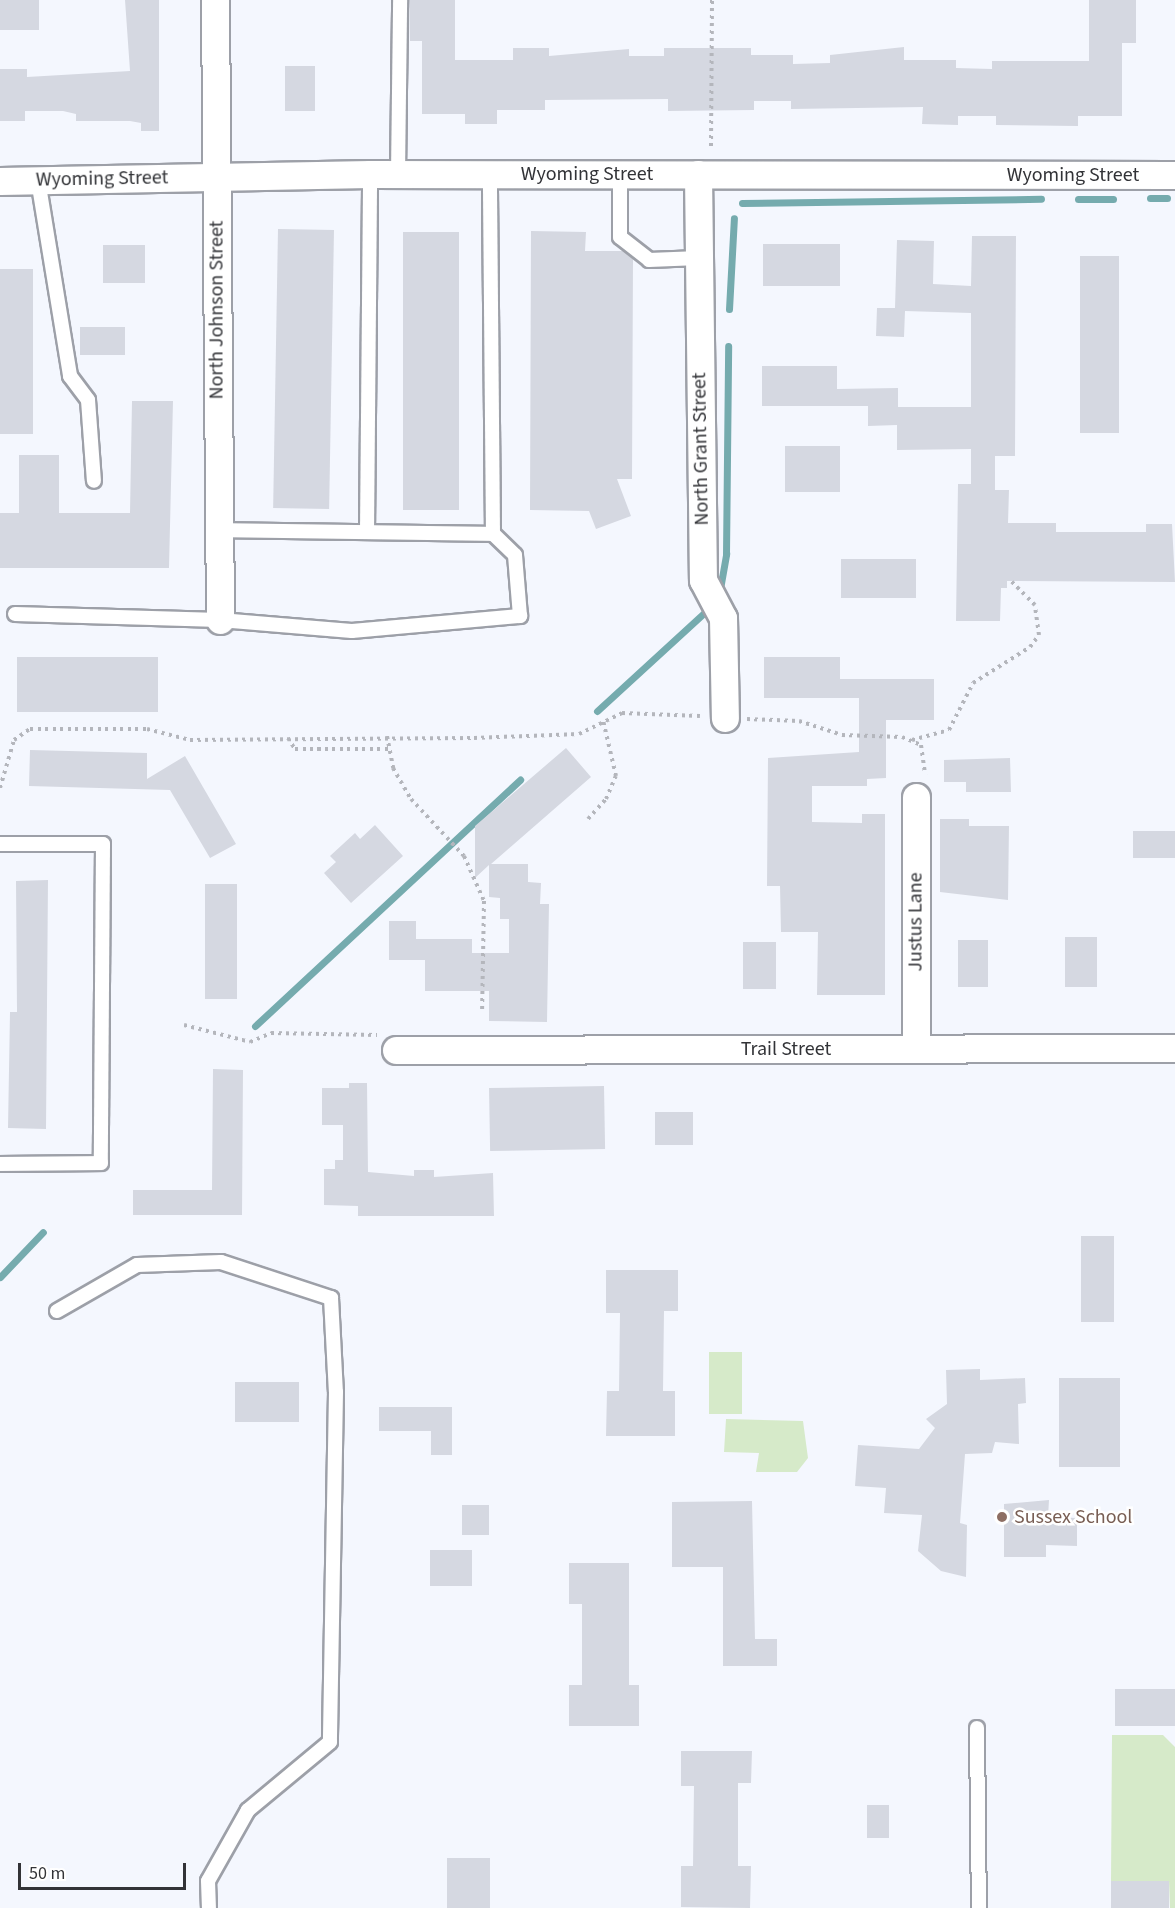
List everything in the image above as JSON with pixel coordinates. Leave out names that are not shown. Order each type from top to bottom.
[{"type":"street","name":"North Johnson Street","points":[[216,0],[220,620]]},
{"type":"street","name":"Wyoming Street","points":[[0,181],[216,175],[370,174],[1175,175]]},
{"type":"street","name":"North Grant Street","points":[[698,174],[703,580],[723,618],[725,718]]},
{"type":"street","name":"Justus Lane","points":[[916,797],[916,1047]]},
{"type":"street","name":"Trail Street","points":[[390,1043],[1175,1048]]},
{"type":"lane","points":[[398,174],[400,0]]},
{"type":"lane","points":[[367,532],[370,174]]},
{"type":"lane","points":[[490,174],[493,534]]},
{"type":"lane","points":[[620,174],[620,237],[649,260],[699,258]]},
{"type":"lane","points":[[38,180],[70,376],[88,400],[94,481]]},
{"type":"lane","points":[[15,614],[220,620],[352,631],[520,615],[515,555],[493,534],[218,530]]},
{"type":"lane","points":[[0,843],[103,843],[101,1163],[0,1164]]},
{"type":"lane","points":[[57,1311],[136,1265],[221,1262],[331,1298],[336,1392],[330,1742],[248,1810],[208,1881],[209,1908]]},
{"type":"lane","points":[[977,1728],[979,1908]]},
{"type":"path","points":[[711,146],[712,0]]},
{"type":"path","points":[[912,741],[949,730],[973,683],[1030,647],[1039,635],[1035,605],[1011,582]]},
{"type":"path","points":[[0,788],[14,740],[30,729],[147,729],[190,740],[579,734],[622,712],[799,722],[842,735],[912,741],[921,745],[926,760],[925,782],[916,797]]},
{"type":"path","points":[[588,819],[606,800],[616,776],[603,720]]},
{"type":"path","points":[[387,736],[393,768],[411,799],[459,849],[484,901],[482,1011]]},
{"type":"path","points":[[288,738],[295,749],[389,749]]},
{"type":"path","points":[[184,1025],[250,1042],[271,1033],[390,1043]]},
{"type":"green space","points":[[709,1352],[742,1352],[742,1414],[709,1414]]},
{"type":"green space","points":[[726,1419],[803,1421],[808,1458],[797,1472],[756,1472],[759,1453],[724,1452]]},
{"type":"green space","points":[[1112,1735],[1163,1735],[1175,1747],[1175,1908],[1170,1908],[1169,1881],[1111,1881]]},
{"type":"building","points":[[0,0],[39,0],[39,30],[0,30]]},
{"type":"building","points":[[125,0],[159,0],[159,131],[141,131],[141,123],[130,121],[76,121],[76,114],[63,111],[25,111],[25,121],[0,121],[0,69],[27,69],[27,77],[130,71]]},
{"type":"building","points":[[409,0],[455,0],[455,60],[513,60],[513,48],[549,48],[549,56],[629,49],[629,56],[664,56],[664,48],[751,48],[751,55],[793,55],[793,64],[830,63],[830,55],[904,47],[904,60],[956,60],[956,68],[992,69],[992,61],[1089,61],[1089,0],[1136,0],[1136,43],[1122,43],[1122,116],[1078,116],[1078,126],[996,125],[996,116],[958,116],[958,125],[922,124],[923,107],[791,109],[791,101],[754,101],[754,110],[668,111],[668,99],[545,100],[545,110],[497,110],[497,124],[465,124],[465,114],[422,114],[422,41],[410,41]]},
{"type":"building","points":[[285,66],[315,66],[315,111],[285,111]]},
{"type":"building","points":[[278,229],[334,230],[329,509],[273,508]]},
{"type":"building","points":[[531,231],[586,232],[585,251],[623,251],[633,259],[632,479],[617,479],[631,516],[596,529],[589,511],[530,510]]},
{"type":"building","points":[[403,232],[459,232],[459,510],[403,510]]},
{"type":"building","points":[[972,236],[1016,236],[1015,456],[995,456],[995,490],[1009,490],[1008,523],[1056,523],[1056,532],[1146,532],[1146,524],[1172,524],[1175,582],[1007,581],[1007,588],[1001,588],[1000,621],[956,621],[958,484],[971,484],[971,449],[897,450],[897,425],[868,426],[868,406],[762,406],[762,366],[837,366],[837,389],[898,388],[898,407],[971,407],[971,313],[905,311],[904,337],[876,336],[877,308],[895,308],[897,240],[934,241],[933,284],[971,286]]},
{"type":"building","points":[[763,244],[840,244],[840,286],[763,286]]},
{"type":"building","points":[[103,245],[145,245],[145,283],[103,283]]},
{"type":"building","points":[[1080,256],[1119,256],[1119,433],[1080,433]]},
{"type":"building","points":[[0,269],[33,269],[33,434],[0,434]]},
{"type":"building","points":[[80,327],[125,327],[125,355],[80,355]]},
{"type":"building","points":[[132,401],[173,401],[169,568],[0,568],[0,513],[19,513],[19,455],[59,455],[59,513],[130,513]]},
{"type":"building","points":[[785,446],[840,446],[840,492],[785,492]]},
{"type":"building","points":[[841,559],[916,559],[916,598],[841,598]]},
{"type":"building","points":[[17,657],[158,657],[158,712],[17,712]]},
{"type":"building","points":[[764,657],[840,657],[840,679],[934,679],[934,720],[886,720],[886,778],[867,779],[867,786],[812,786],[812,822],[862,823],[862,814],[885,814],[885,995],[817,995],[818,932],[781,932],[780,886],[767,886],[768,758],[859,752],[859,698],[764,698]]},
{"type":"building","points":[[566,748],[591,777],[491,864],[528,864],[528,882],[541,883],[540,904],[549,904],[547,1022],[489,1021],[489,991],[425,991],[425,960],[389,960],[389,921],[416,921],[416,939],[472,939],[472,953],[509,953],[509,919],[500,919],[500,898],[489,897],[489,865],[475,878],[475,826]]},
{"type":"building","points":[[30,750],[147,753],[147,779],[185,756],[236,844],[210,858],[170,790],[29,786]]},
{"type":"building","points":[[1010,758],[1011,792],[966,792],[966,782],[944,782],[944,760]]},
{"type":"building","points":[[940,819],[969,819],[969,826],[1009,826],[1008,900],[940,892]]},
{"type":"building","points":[[375,825],[403,856],[351,903],[324,873],[336,862],[330,856],[355,833],[360,839]]},
{"type":"building","points":[[1133,831],[1175,831],[1175,858],[1133,858]]},
{"type":"building","points":[[48,880],[46,1129],[8,1128],[10,1012],[17,1012],[16,881]]},
{"type":"building","points":[[205,884],[237,884],[237,999],[205,999]]},
{"type":"building","points":[[1065,937],[1097,937],[1097,987],[1065,987]]},
{"type":"building","points":[[958,940],[988,940],[988,987],[958,987]]},
{"type":"building","points":[[743,942],[776,942],[776,989],[743,989]]},
{"type":"building","points":[[213,1069],[243,1070],[242,1215],[133,1215],[133,1190],[212,1190]]},
{"type":"building","points":[[349,1083],[367,1083],[368,1172],[414,1176],[414,1170],[434,1170],[434,1177],[493,1173],[494,1216],[358,1216],[358,1206],[324,1205],[324,1169],[335,1169],[335,1160],[343,1160],[343,1125],[322,1125],[322,1088],[349,1088]]},
{"type":"building","points":[[604,1086],[605,1149],[490,1151],[489,1088]]},
{"type":"building","points":[[655,1112],[693,1112],[693,1145],[655,1145]]},
{"type":"building","points":[[1081,1236],[1114,1236],[1114,1322],[1081,1322]]},
{"type":"building","points":[[606,1270],[678,1270],[678,1311],[664,1311],[663,1391],[675,1391],[675,1436],[606,1436],[607,1391],[619,1391],[620,1313],[606,1313]]},
{"type":"building","points":[[980,1369],[980,1380],[1025,1378],[1026,1403],[1018,1404],[1019,1444],[995,1442],[992,1453],[965,1454],[960,1523],[967,1525],[966,1577],[941,1571],[918,1551],[922,1515],[884,1513],[886,1488],[855,1486],[858,1445],[919,1449],[935,1428],[926,1419],[947,1404],[946,1370]]},
{"type":"building","points":[[1059,1378],[1120,1378],[1120,1467],[1059,1467]]},
{"type":"building","points":[[235,1382],[299,1382],[299,1422],[235,1422]]},
{"type":"building","points":[[379,1407],[452,1407],[452,1455],[431,1455],[431,1431],[379,1431]]},
{"type":"building","points":[[1049,1500],[1048,1517],[1077,1518],[1077,1546],[1046,1545],[1046,1557],[1004,1557],[1004,1504]]},
{"type":"building","points":[[752,1501],[755,1639],[777,1639],[777,1666],[723,1666],[723,1567],[672,1567],[672,1502]]},
{"type":"building","points":[[462,1505],[489,1505],[489,1535],[462,1535]]},
{"type":"building","points":[[430,1550],[472,1550],[472,1586],[430,1586]]},
{"type":"building","points":[[569,1563],[629,1563],[629,1685],[639,1685],[639,1726],[569,1726],[569,1685],[582,1685],[582,1604],[569,1604]]},
{"type":"building","points":[[1115,1689],[1175,1689],[1175,1726],[1115,1726]]},
{"type":"building","points":[[681,1751],[752,1751],[751,1783],[738,1783],[738,1866],[751,1866],[750,1908],[681,1907],[681,1866],[693,1866],[694,1786],[681,1786]]},
{"type":"building","points":[[867,1805],[889,1805],[889,1838],[867,1838]]},
{"type":"building","points":[[447,1858],[490,1858],[490,1908],[447,1908]]},
{"type":"building","points":[[1111,1881],[1169,1881],[1169,1908],[1111,1908]]},
{"type":"waterway","points":[[1150,198],[1167,198]]},
{"type":"waterway","points":[[742,203],[1041,199]]},
{"type":"waterway","points":[[1078,199],[1113,199]]},
{"type":"waterway","points":[[729,309],[734,218]]},
{"type":"waterway","points":[[720,589],[726,554],[728,346]]},
{"type":"waterway","points":[[597,711],[704,613]]},
{"type":"waterway","points":[[255,1026],[520,780]]},
{"type":"waterway","points":[[0,1277],[43,1232]]},
{"type":"place","name":"Sussex School","points":[[1002,1517]]}]
